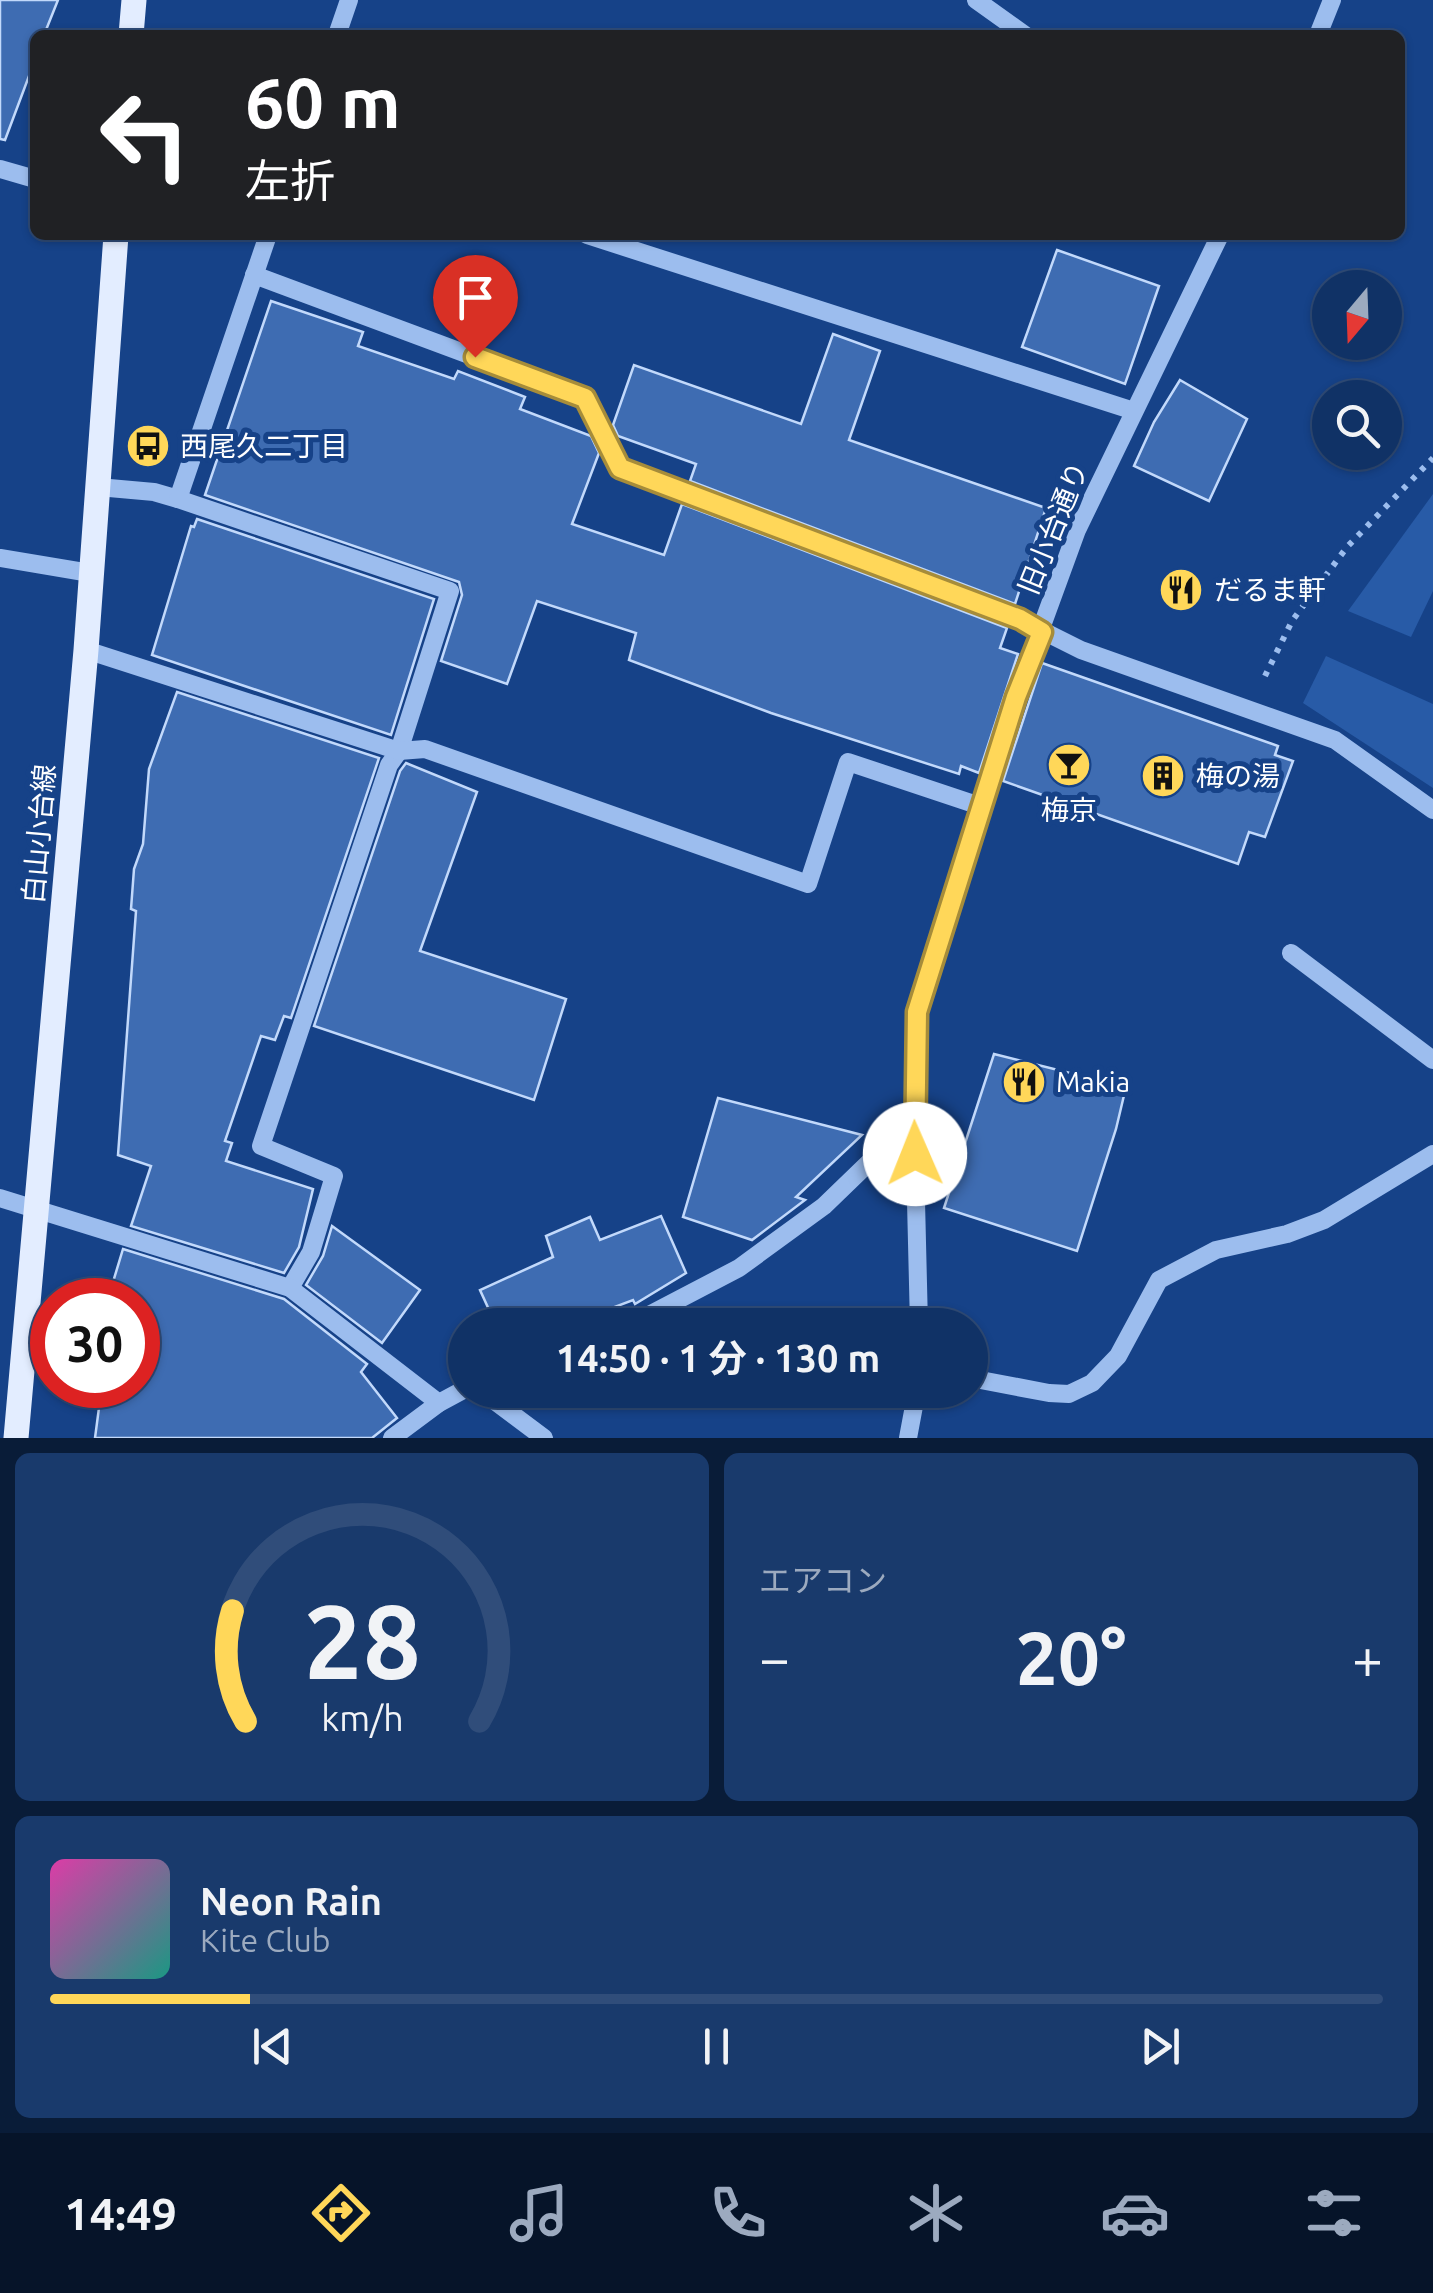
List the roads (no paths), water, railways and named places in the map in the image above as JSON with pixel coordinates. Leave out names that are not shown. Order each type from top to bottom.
[{"type":"main road","points":[[131,30],[134,0]]},
{"type":"main road","name":"白山小台線","points":[[16,1438],[86,650],[116,240]]},
{"type":"street","points":[[339,30],[350,0]]},
{"type":"street","points":[[976,0],[1018,30]]},
{"type":"street","points":[[1320,30],[1332,0]]},
{"type":"street","points":[[0,169],[30,178]]},
{"type":"street","points":[[178,499],[266,240]]},
{"type":"street","points":[[603,240],[1134,410]]},
{"type":"street","name":"旧小台通り","points":[[920,1308],[914,1119],[917,1012],[1016,697],[1077,530],[1218,240]]},
{"type":"street","points":[[254,275],[585,398],[620,468],[1020,619],[1081,650],[1335,740],[1433,810]]},
{"type":"street","points":[[98,487],[154,492],[178,499],[450,591],[399,751],[389,765],[261,1146],[334,1176],[312,1252],[290,1288]]},
{"type":"street","points":[[0,558],[90,573]]},
{"type":"street","points":[[86,650],[399,751],[425,749],[808,884],[848,762],[980,806]]},
{"type":"street","points":[[1291,953],[1433,1060]]},
{"type":"street","points":[[663,1308],[739,1268],[824,1206],[914,1119]]},
{"type":"street","points":[[988,1382],[1049,1394],[1069,1394],[1092,1382],[1118,1356],[1160,1280],[1216,1250],[1287,1234],[1324,1220],[1433,1154]]},
{"type":"street","points":[[0,1198],[290,1288],[438,1403]]},
{"type":"street","points":[[392,1438],[448,1398]]},
{"type":"street","points":[[504,1408],[544,1438]]},
{"type":"street","points":[[908,1438],[914,1408]]},
{"type":"place","name":"西尾久二丁目","points":[[148,446]]},
{"type":"place","name":"だるま軒","points":[[1181,590]]},
{"type":"place","name":"梅京","points":[[1069,765]]},
{"type":"place","name":"梅の湯","points":[[1163,776]]},
{"type":"place","name":"Makia","points":[[1024,1082]]}]
